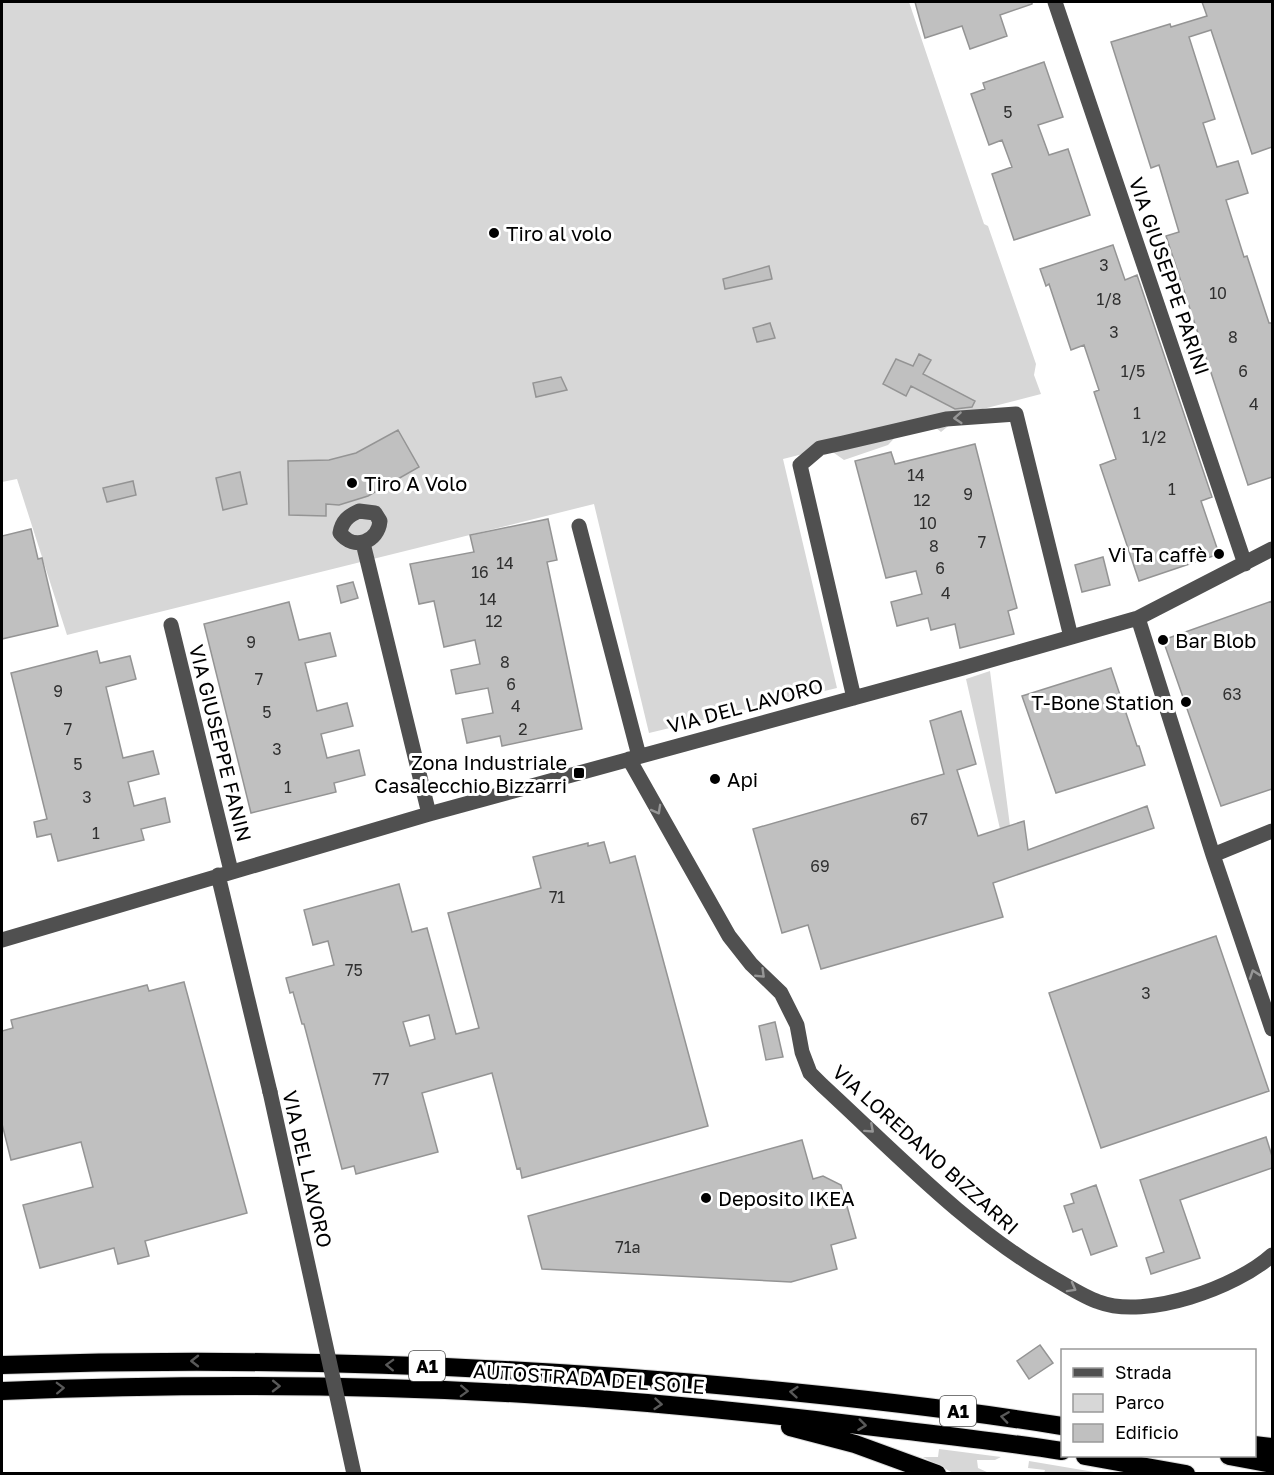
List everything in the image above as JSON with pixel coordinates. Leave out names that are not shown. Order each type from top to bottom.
[{"type":"highway","name":"AUTOSTRADA DEL SOLE","points":[[2,1365],[100,1361],[271,1361],[510,1369],[852,1397],[1061,1426]]},
{"type":"highway","name":"AUTOSTRADA DEL SOLE","points":[[2,1391],[239,1385],[363,1387],[525,1394],[720,1410],[1061,1451]]},
{"type":"highway","points":[[720,1410],[855,1444],[937,1473]]},
{"type":"highway","points":[[1256,1445],[1272,1447]]},
{"type":"highway","points":[[1096,1457],[1186,1473]]},
{"type":"highway","points":[[1239,1457],[1272,1464]]},
{"type":"street","name":"VIA GIUSEPPE PARINI","points":[[1055,2],[1245,564]]},
{"type":"street","points":[[854,698],[800,465],[820,448],[946,419],[1017,414],[1071,637]]},
{"type":"street","name":"VIA LOREDANO BIZZARRI","points":[[579,526],[634,758],[729,936],[751,964],[781,993],[797,1025],[802,1052],[810,1073],[968,1218],[1021,1259],[1100,1303],[1127,1308],[1173,1302],[1226,1285],[1260,1266],[1272,1255]]},
{"type":"street","points":[[363,543],[429,814]]},
{"type":"street","name":"VIA DEL LAVORO","points":[[2,940],[429,814],[1138,618],[1272,549]]},
{"type":"street","points":[[1138,618],[1213,855],[1272,1029]]},
{"type":"street","name":"VIA GIUSEPPE FANIN","points":[[171,625],[224,873]]},
{"type":"street","points":[[1213,855],[1272,831]]},
{"type":"street","name":"VIA DEL LAVORO","points":[[224,873],[354,1473]]},
{"type":"green space","points":[[2,2],[909,2],[984,224],[988,226],[1036,364],[1034,375],[1041,394],[963,414],[941,432],[929,422],[903,429],[888,445],[844,460],[827,448],[783,459],[837,688],[649,733],[594,504],[67,635],[17,479],[2,482]]},
{"type":"green space","points":[[990,671],[1010,826],[1000,829],[966,679]]},
{"type":"green space","points":[[939,1449],[1001,1457],[995,1460],[977,1460],[978,1468],[989,1473],[955,1474],[923,1457],[938,1457]]},
{"type":"green space","points":[[1029,1461],[1100,1473],[1044,1473],[1045,1470],[1028,1468]]},
{"type":"building","points":[[915,2],[1032,2],[1032,4],[1000,15],[1007,36],[970,49],[962,26],[925,38]]},
{"type":"building","points":[[1202,2],[1272,2],[1272,147],[1252,154],[1211,30],[1189,37],[1215,119],[1203,123],[1217,167],[1238,161],[1248,193],[1226,200],[1244,257],[1247,256],[1269,323],[1272,323],[1272,477],[1248,485],[1166,236],[1179,232],[1159,165],[1151,168],[1111,42],[1170,24],[1171,27],[1207,16]]},
{"type":"building","points":[[1044,62],[1063,117],[1038,125],[1049,155],[1068,149],[1090,215],[1014,240],[992,174],[1012,167],[1002,140],[989,145],[971,94],[985,89],[983,83]]},
{"type":"building","points":[[1113,245],[1125,280],[1137,275],[1212,497],[1201,501],[1219,554],[1139,581],[1100,465],[1116,459],[1094,392],[1099,390],[1084,345],[1071,350],[1049,284],[1046,286],[1040,269]]},
{"type":"building","points":[[769,266],[772,279],[725,289],[723,279]]},
{"type":"building","points":[[770,323],[775,338],[757,342],[753,328]]},
{"type":"building","points":[[919,354],[931,360],[923,374],[975,401],[972,407],[955,409],[911,386],[906,396],[883,384],[896,359],[913,366]]},
{"type":"building","points":[[561,377],[567,390],[536,397],[533,383]]},
{"type":"building","points":[[398,430],[419,467],[368,496],[339,505],[326,504],[326,516],[289,515],[288,461],[329,460],[356,453]]},
{"type":"building","points":[[975,444],[1017,608],[1008,611],[1014,634],[960,648],[955,624],[931,630],[928,618],[897,626],[891,602],[922,594],[916,571],[886,578],[855,461],[891,452],[895,464]]},
{"type":"building","points":[[240,472],[247,504],[223,510],[216,478]]},
{"type":"building","points":[[133,481],[136,495],[107,502],[103,488]]},
{"type":"building","points":[[548,519],[557,560],[547,562],[582,729],[502,746],[500,736],[467,743],[462,719],[493,713],[488,688],[456,694],[451,670],[480,664],[475,640],[444,647],[434,601],[419,604],[410,564],[474,552],[470,535]]},
{"type":"building","points":[[31,529],[38,559],[42,558],[58,626],[2,639],[2,536]]},
{"type":"building","points":[[1103,557],[1110,585],[1082,592],[1075,565]]},
{"type":"building","points":[[353,582],[358,598],[341,603],[337,586]]},
{"type":"building","points":[[1272,601],[1272,789],[1221,806],[1163,640]]},
{"type":"building","points":[[289,602],[299,640],[330,633],[336,656],[305,663],[317,711],[347,703],[353,726],[321,734],[327,758],[359,750],[365,775],[334,783],[336,792],[251,813],[204,624]]},
{"type":"building","points":[[97,651],[100,663],[130,656],[136,679],[106,687],[123,758],[153,751],[159,774],[128,782],[134,806],[165,798],[170,822],[141,829],[144,840],[58,861],[51,834],[37,837],[34,822],[47,819],[11,673]]},
{"type":"building","points":[[1111,668],[1145,765],[1056,793],[1022,696]]},
{"type":"building","points":[[961,711],[976,764],[957,770],[978,836],[1024,821],[1028,850],[1147,806],[1154,828],[993,883],[1003,917],[821,969],[808,925],[782,933],[753,829],[944,774],[930,721]]},
{"type":"building","points":[[604,842],[610,863],[635,856],[708,1126],[522,1178],[520,1168],[517,1169],[492,1073],[422,1093],[438,1152],[356,1174],[354,1166],[342,1169],[304,1024],[302,1024],[293,992],[290,993],[286,978],[334,965],[328,941],[313,945],[304,910],[399,884],[412,932],[427,928],[456,1034],[479,1028],[448,913],[541,888],[533,857],[588,843],[588,846]],"holes":[[[429,1015],[435,1039],[410,1046],[403,1022]]]},
{"type":"building","points":[[1216,936],[1269,1091],[1101,1148],[1049,993]]},
{"type":"building","points":[[184,982],[247,1213],[145,1241],[149,1256],[118,1264],[114,1248],[40,1268],[23,1205],[93,1187],[81,1142],[11,1160],[2,1124],[2,1031],[13,1028],[11,1020],[147,985],[149,991]]},
{"type":"building","points":[[775,1022],[783,1057],[766,1060],[759,1026]]},
{"type":"building","points":[[1266,1137],[1272,1156],[1272,1168],[1180,1200],[1200,1258],[1151,1274],[1146,1258],[1164,1252],[1140,1180]]},
{"type":"building","name":"Deposito IKEA","points":[[802,1140],[813,1179],[823,1176],[841,1185],[856,1238],[831,1245],[837,1269],[791,1282],[542,1269],[528,1216]]},
{"type":"building","points":[[1096,1185],[1117,1246],[1091,1255],[1082,1229],[1073,1232],[1064,1206],[1074,1203],[1071,1194]]},
{"type":"building","points":[[1040,1345],[1053,1363],[1029,1379],[1017,1361]]},
{"type":"place","name":"Tiro al volo","points":[[494,233]]},
{"type":"place","name":"Tiro A Volo","points":[[352,483]]},
{"type":"place","name":"Vi Ta caffè","points":[[1219,554]]},
{"type":"place","name":"Bar Blob","points":[[1163,640]]},
{"type":"place","name":"T-Bone Station","points":[[1186,702]]},
{"type":"place","name":"Zona Industriale Casalecchio Bizzarri","points":[[579,773]]},
{"type":"place","name":"Api","points":[[715,779]]},
{"type":"place","name":"Deposito IKEA","points":[[706,1198]]}]
